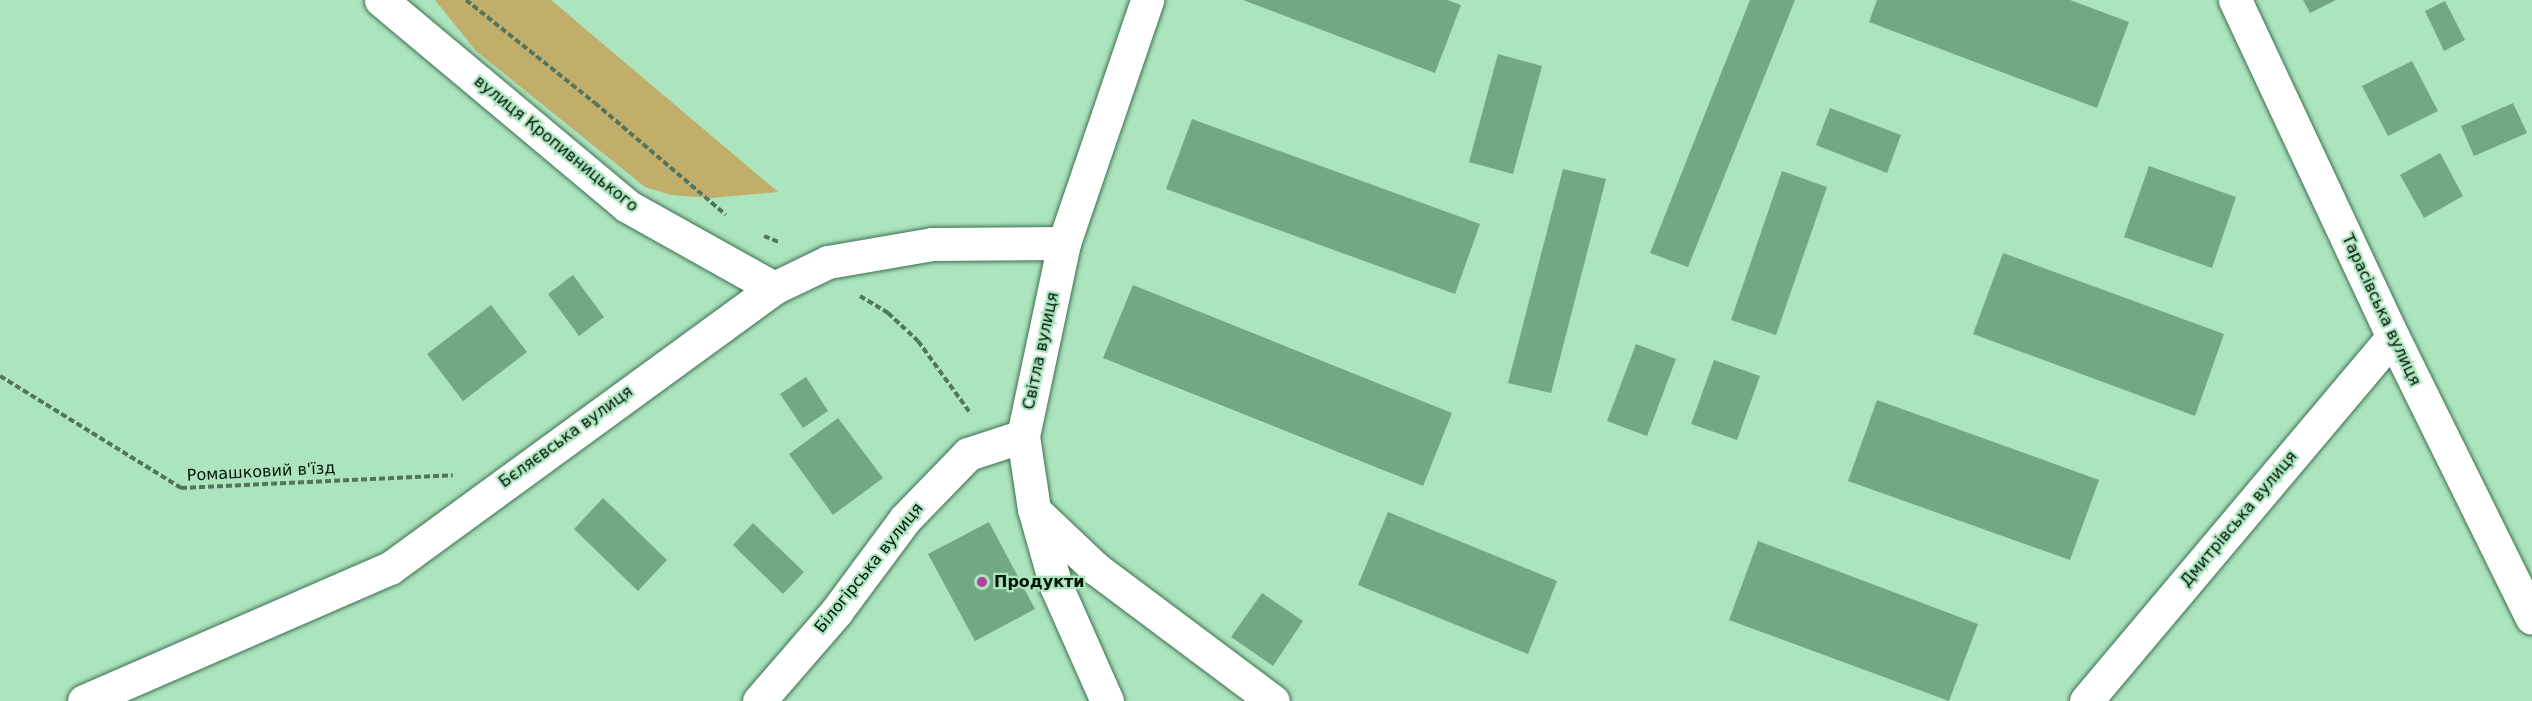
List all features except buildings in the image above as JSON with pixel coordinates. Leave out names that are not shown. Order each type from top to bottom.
[{"type":"street","name":"вулиця Кропивницького","points":[[381,0],[627,206],[774,288]]},
{"type":"street","name":"Світла вулиця","points":[[1107,701],[1056,585],[1034,509],[1023,436],[1064,243],[1146,0]]},
{"type":"street","name":"Тарасівська вулиця","points":[[2235,0],[2393,337],[2532,618]]},
{"type":"street","name":"Бєляєвська вулиця","points":[[84,701],[390,568],[519,471],[774,288],[828,262],[932,244],[1064,243]]},
{"type":"street","name":"Дмитрівська вулиця","points":[[2086,701],[2393,337]]},
{"type":"street","name":"Білогірська вулиця","points":[[759,701],[836,612],[905,519],[968,454],[1023,436]]},
{"type":"street","points":[[1034,509],[1095,568],[1273,701]]},
{"type":"path","points":[[466,0],[595,103],[730,219]]},
{"type":"path","points":[[762,236],[828,262]]},
{"type":"path","points":[[858,294],[888,313],[918,341],[966,407],[991,447]]},
{"type":"path","name":"Ромашковий в'їзд","points":[[0,376],[181,488],[460,474]]},
{"type":"shaded area","points":[[435,0],[551,0],[778,192],[711,198],[671,195],[645,187],[476,51]]},
{"type":"place","name":"Продукти","points":[[982,582]]}]
